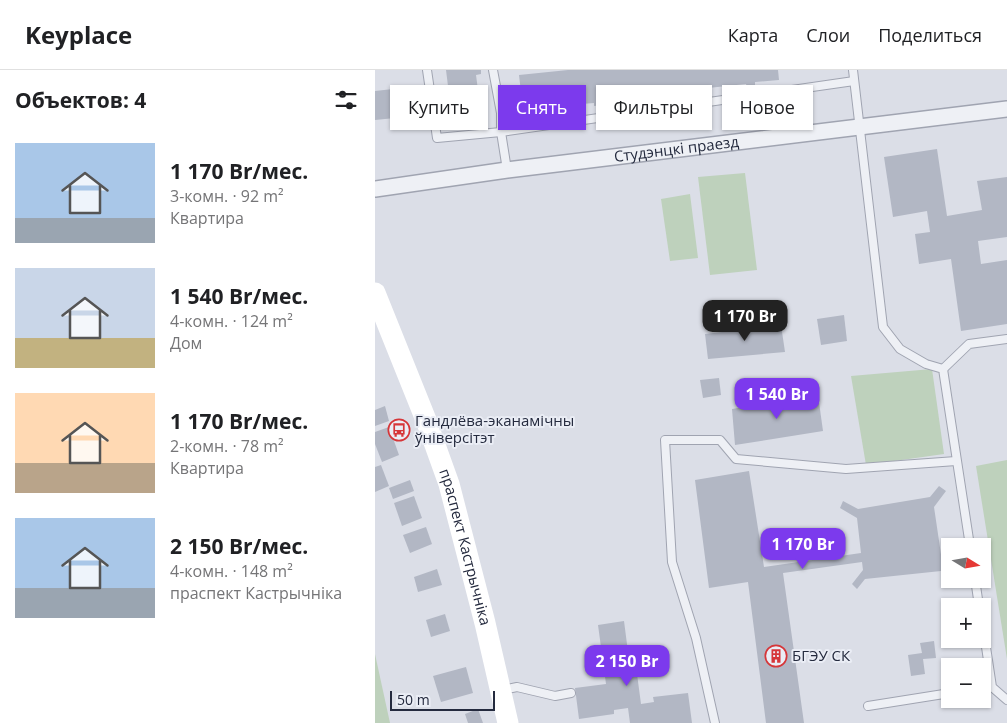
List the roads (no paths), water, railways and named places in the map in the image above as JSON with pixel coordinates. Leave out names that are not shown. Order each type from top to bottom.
[{"type":"main road","name":"праспект Кастрычніка","points":[[375,293],[427,420],[449,484],[508,723]]},
{"type":"street","name":"Студэнцкі праезд","points":[[375,188],[1007,108]]},
{"type":"lane","points":[[427,70],[437,138],[501,132],[854,81]]},
{"type":"lane","points":[[493,70],[501,113],[501,132],[507,170]]},
{"type":"lane","points":[[853,70],[883,326],[900,349],[926,364],[943,369]]},
{"type":"lane","points":[[943,369],[969,344],[1007,339]]},
{"type":"lane","points":[[943,369],[969,538]]},
{"type":"lane","points":[[715,723],[696,638],[672,562],[665,440],[720,440],[735,459],[846,469],[956,461]]},
{"type":"lane","points":[[985,648],[988,688],[1007,700]]},
{"type":"lane","points":[[501,690],[517,687],[555,696],[571,693]]},
{"type":"lane","points":[[868,706],[941,695]]},
{"type":"place","name":"Гандлёва-эканамічны ўніверсітэт","points":[[399,430]]},
{"type":"place","name":"БГЭУ СК","points":[[776,656]]}]
